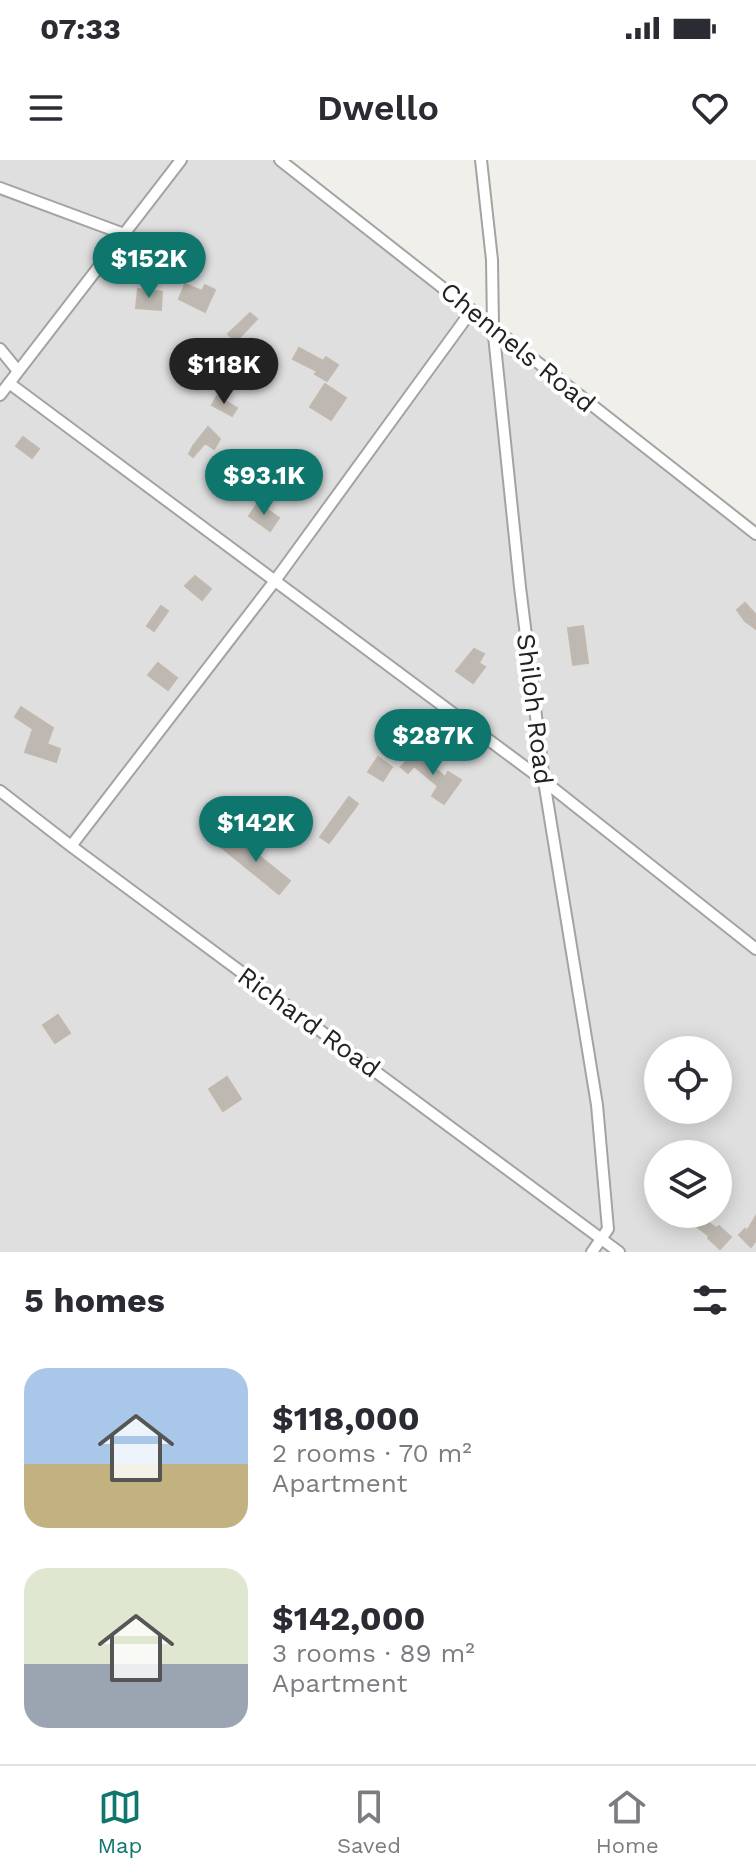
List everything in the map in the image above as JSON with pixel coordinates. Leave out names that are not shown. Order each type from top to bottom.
[{"type":"street","points":[[0,395],[181,160]]},
{"type":"street","name":"Chennels Road","points":[[280,160],[756,534]]},
{"type":"street","name":"Shiloh Road","points":[[481,160],[492,260],[493,326],[508,487],[544,781],[597,1105],[608,1229],[592,1252]]},
{"type":"street","points":[[0,188],[124,234]]},
{"type":"street","points":[[71,846],[274,582],[472,310]]},
{"type":"street","points":[[0,349],[18,371]]},
{"type":"street","points":[[9,383],[544,781],[756,949]]},
{"type":"street","name":"Richard Road","points":[[0,791],[619,1252]]},
{"type":"shaded area","points":[[0,160],[272,160],[756,534],[756,1252],[0,1252]]},
{"type":"building","points":[[182,258],[188,264],[182,271],[181,280],[165,279]]},
{"type":"building","points":[[185,284],[202,291],[205,285],[215,290],[205,312],[179,299]]},
{"type":"building","points":[[138,289],[162,292],[161,310],[136,308]]},
{"type":"building","points":[[250,313],[257,319],[236,341],[228,334]]},
{"type":"building","points":[[299,348],[323,361],[326,357],[338,365],[327,381],[315,374],[317,371],[293,359]]},
{"type":"building","points":[[258,360],[269,367],[259,383],[248,376]]},
{"type":"building","points":[[325,384],[346,398],[331,420],[310,407]]},
{"type":"building","points":[[217,396],[237,408],[232,416],[212,405]]},
{"type":"building","points":[[208,427],[220,439],[214,449],[205,443],[193,457],[189,454],[193,446]]},
{"type":"building","points":[[23,437],[39,449],[32,458],[16,446]]},
{"type":"building","points":[[258,503],[279,518],[270,531],[249,516]]},
{"type":"building","points":[[195,576],[211,589],[202,600],[185,586]]},
{"type":"building","points":[[745,603],[756,615],[756,629],[737,610]]},
{"type":"building","points":[[161,606],[168,611],[154,631],[147,626]]},
{"type":"building","points":[[583,626],[588,663],[573,665],[568,628]]},
{"type":"building","points":[[474,649],[484,654],[479,663],[485,667],[473,683],[456,671]]},
{"type":"building","points":[[158,663],[177,678],[168,690],[148,675]]},
{"type":"building","points":[[21,707],[53,728],[47,744],[60,749],[56,762],[25,752],[33,729],[15,717]]},
{"type":"building","points":[[415,751],[445,777],[448,772],[461,780],[444,804],[432,796],[438,786],[414,766],[408,773],[401,767]]},
{"type":"building","points":[[378,757],[392,767],[383,781],[368,772]]},
{"type":"building","points":[[349,797],[358,804],[329,843],[320,837]]},
{"type":"building","points":[[232,834],[290,881],[279,894],[221,847]]},
{"type":"building","points":[[58,1015],[70,1033],[55,1043],[43,1025]]},
{"type":"building","points":[[227,1077],[241,1099],[223,1111],[209,1089]]},
{"type":"building","points":[[756,1216],[756,1240],[751,1247],[739,1235],[745,1229],[747,1231]]},
{"type":"building","points":[[699,1228],[721,1228],[731,1237],[720,1249]]}]
